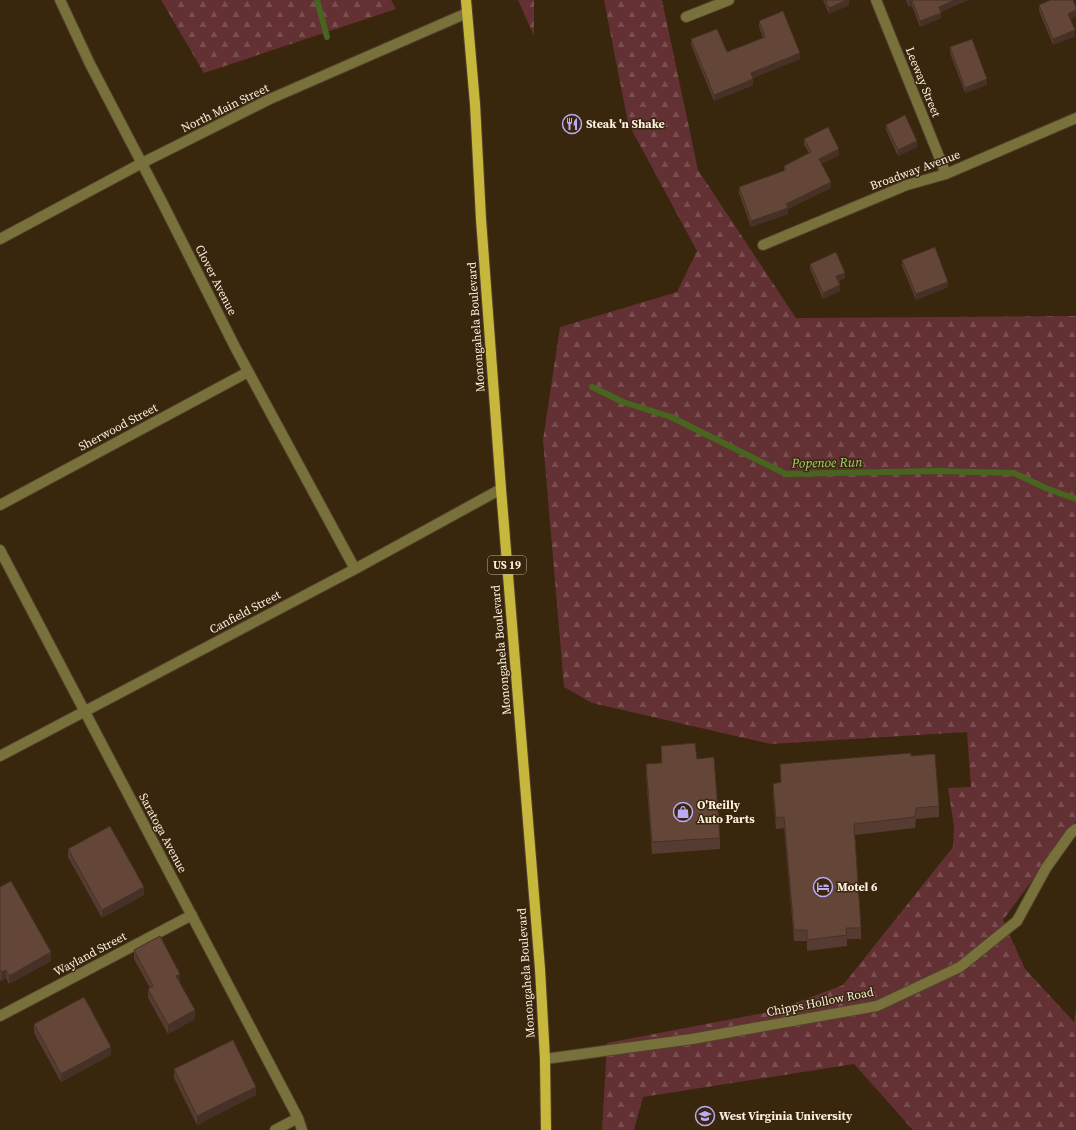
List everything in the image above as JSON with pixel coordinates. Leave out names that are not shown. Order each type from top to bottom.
[{"type":"main road","name":"Monongahela Boulevard","points":[[466,0],[501,489],[540,961],[545,1059],[546,1130]]},
{"type":"street","name":"Clover Avenue","points":[[60,0],[90,64],[248,372],[354,569]]},
{"type":"street","points":[[686,17],[729,0]]},
{"type":"street","name":"Leeway Street","points":[[876,0],[946,174]]},
{"type":"street","name":"North Main Street","points":[[0,239],[142,163],[270,100],[467,12]]},
{"type":"street","name":"Broadway Avenue","points":[[763,245],[907,185],[946,174],[1076,118]]},
{"type":"street","name":"Sherwood Street","points":[[0,505],[248,372]]},
{"type":"street","name":"Canfield Street","points":[[0,756],[354,569],[501,489]]},
{"type":"street","name":"Saratoga Avenue","points":[[0,550],[298,1118],[302,1130]]},
{"type":"street","name":"Chipps Hollow Road","points":[[545,1059],[692,1039],[877,1006],[960,967],[1016,921],[1046,868],[1071,833],[1076,829]]},
{"type":"street","name":"Wayland Street","points":[[0,1016],[192,915]]},
{"type":"street","points":[[275,1130],[298,1118]]},
{"type":"green space","points":[[161,0],[391,0],[396,9],[204,73]]},
{"type":"green space","points":[[518,0],[534,0],[534,36]]},
{"type":"green space","points":[[604,0],[662,0],[698,170],[796,318],[1076,316],[1076,821],[1003,920],[1025,969],[1074,1022],[1076,1010],[1076,1130],[913,1130],[854,1064],[643,1097],[634,1130],[602,1130],[607,1043],[774,1011],[843,985],[953,847],[954,827],[948,788],[971,787],[967,732],[771,744],[592,703],[564,687],[543,440],[560,327],[677,292],[697,251],[628,123]]},
{"type":"building","points":[[825,0],[847,0],[829,8]]},
{"type":"building","points":[[912,0],[955,0],[939,7],[941,13],[920,21]]},
{"type":"building","points":[[1051,0],[1073,0],[1076,7],[1076,10],[1068,14],[1075,30],[1053,39],[1039,5]]},
{"type":"building","points":[[783,11],[800,53],[751,73],[753,79],[714,95],[691,39],[717,29],[727,52],[765,37],[759,21]]},
{"type":"building","points":[[972,39],[987,79],[965,88],[950,47]]},
{"type":"building","points":[[905,115],[917,141],[898,150],[886,125]]},
{"type":"building","points":[[828,127],[839,149],[819,159],[831,182],[786,204],[788,208],[751,221],[739,187],[786,170],[784,166],[811,152],[804,139]]},
{"type":"building","points":[[935,247],[948,282],[916,294],[902,260]]},
{"type":"building","points":[[836,252],[845,273],[836,276],[840,285],[823,293],[810,264]]},
{"type":"building","name":"O'Reilly Auto Parts","points":[[695,743],[697,759],[714,757],[720,838],[652,842],[646,764],[662,763],[661,746]]},
{"type":"building","name":"Motel 6","points":[[911,753],[911,756],[935,754],[939,806],[916,808],[915,817],[854,824],[861,928],[846,928],[847,935],[807,940],[807,930],[794,930],[784,817],[776,818],[773,784],[781,782],[780,764]]},
{"type":"building","points":[[110,826],[144,887],[102,910],[68,849]]},
{"type":"building","points":[[11,881],[51,952],[9,976],[6,970],[1,972],[0,970],[0,887]]},
{"type":"building","points":[[160,936],[180,974],[176,976],[195,1010],[168,1025],[148,989],[153,986],[134,950]]},
{"type":"building","points":[[84,997],[111,1047],[61,1074],[34,1024]]},
{"type":"building","points":[[233,1040],[256,1087],[197,1116],[174,1069]]},
{"type":"waterway","name":"Popenoe Run","points":[[317,0],[327,37]]},
{"type":"waterway","name":"Popenoe Run","points":[[592,387],[623,402],[671,417],[786,474],[937,471],[1014,473],[1048,489],[1076,499]]},
{"type":"place","name":"Steak 'n Shake","points":[[572,124]]},
{"type":"place","name":"O'Reilly Auto Parts","points":[[683,812]]},
{"type":"place","name":"Motel 6","points":[[823,887]]},
{"type":"place","name":"West Virginia University","points":[[705,1116]]}]
